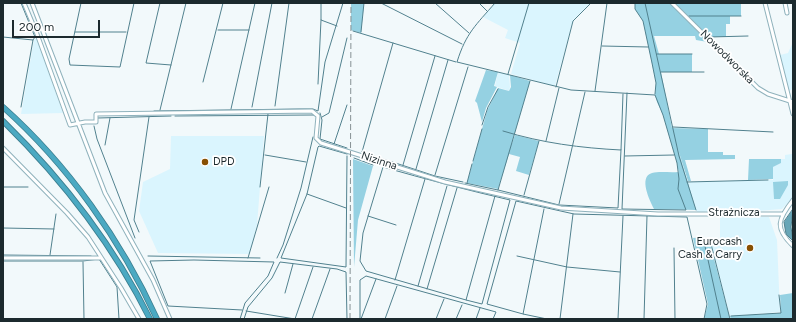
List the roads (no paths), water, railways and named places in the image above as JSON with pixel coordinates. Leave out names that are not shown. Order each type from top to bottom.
[{"type":"highway","points":[[3,107],[56,163],[95,213],[124,256],[157,319]]},
{"type":"highway","points":[[3,121],[50,169],[96,228],[126,274],[150,319]]},
{"type":"street","points":[[24,3],[38,34],[70,126],[78,123]]},
{"type":"street","points":[[32,3],[108,200],[153,280],[170,319]]},
{"type":"street","name":"Nowodworska","points":[[672,3],[758,88],[768,94],[791,101]]},
{"type":"street","points":[[765,3],[791,101],[793,114]]},
{"type":"street","points":[[785,3],[787,14]]},
{"type":"street","name":"Nizinna","points":[[78,123],[96,122],[96,114],[312,111],[318,116],[316,138],[321,144],[445,182],[570,210],[687,213]]},
{"type":"street","points":[[3,148],[67,213],[88,237],[121,288],[138,319]]},
{"type":"street","points":[[793,200],[782,214],[780,223],[782,233],[793,246]]},
{"type":"street","name":"Strażnicza","points":[[687,213],[782,214]]},
{"type":"street","points":[[3,258],[101,258]]},
{"type":"waterway","points":[[21,3],[35,37],[33,40]]},
{"type":"waterway","points":[[81,3],[69,59],[70,65],[120,67],[134,3]]},
{"type":"waterway","points":[[160,3],[146,63],[171,65]]},
{"type":"waterway","points":[[160,110],[186,3]]},
{"type":"waterway","points":[[203,82],[223,3]]},
{"type":"waterway","points":[[231,109],[255,3]]},
{"type":"waterway","points":[[252,107],[272,3]]},
{"type":"waterway","points":[[275,106],[289,3]]},
{"type":"waterway","points":[[321,3],[321,20],[337,26]]},
{"type":"waterway","points":[[154,111],[299,109],[313,109],[318,111],[325,62],[343,3]]},
{"type":"waterway","points":[[361,32],[364,3]]},
{"type":"waterway","points":[[381,3],[462,44]]},
{"type":"waterway","points":[[435,3],[469,33]]},
{"type":"waterway","points":[[479,3],[487,11]]},
{"type":"waterway","points":[[495,3],[468,36],[457,62],[571,90],[655,95],[663,115],[677,163],[679,179],[678,189],[686,210],[622,209],[627,93]]},
{"type":"waterway","points":[[508,74],[529,3]]},
{"type":"waterway","points":[[556,87],[573,21],[591,3]]},
{"type":"waterway","points":[[595,91],[607,3]]},
{"type":"waterway","points":[[635,3],[635,9],[643,21],[656,83],[655,94]]},
{"type":"waterway","points":[[645,3],[679,156],[696,210]]},
{"type":"waterway","points":[[689,16],[741,16]]},
{"type":"waterway","points":[[318,84],[321,20]]},
{"type":"waterway","points":[[218,30],[249,30]]},
{"type":"waterway","points":[[353,31],[456,62]]},
{"type":"waterway","points":[[75,32],[126,32]]},
{"type":"waterway","points":[[710,37],[748,36]]},
{"type":"waterway","points":[[3,37],[33,40],[21,107]]},
{"type":"waterway","points":[[322,117],[329,113],[347,38]]},
{"type":"waterway","points":[[393,43],[362,152],[435,176],[463,182]]},
{"type":"waterway","points":[[602,46],[648,47]]},
{"type":"waterway","points":[[657,54],[692,54]]},
{"type":"waterway","points":[[403,165],[435,56]]},
{"type":"waterway","points":[[416,169],[448,60]]},
{"type":"waterway","points":[[435,175],[468,67]]},
{"type":"waterway","points":[[661,72],[704,72]]},
{"type":"waterway","points":[[465,183],[498,190],[530,81]]},
{"type":"waterway","points":[[546,141],[559,88]]},
{"type":"waterway","points":[[482,125],[488,107],[498,89]]},
{"type":"waterway","points":[[559,204],[585,92]]},
{"type":"waterway","points":[[503,131],[532,139],[562,144],[621,150],[623,94]]},
{"type":"waterway","points":[[334,144],[347,105]]},
{"type":"waterway","points":[[320,113],[322,120],[320,139],[347,148]]},
{"type":"waterway","points":[[260,187],[268,114]]},
{"type":"waterway","points":[[175,116],[314,115]]},
{"type":"waterway","points":[[98,118],[171,116]]},
{"type":"waterway","points":[[139,232],[134,220],[149,117]]},
{"type":"waterway","points":[[105,145],[110,118]]},
{"type":"waterway","points":[[94,126],[97,139],[135,238]]},
{"type":"waterway","points":[[673,127],[773,132]]},
{"type":"waterway","points":[[473,161],[482,129]]},
{"type":"waterway","points":[[277,258],[283,245],[301,188],[313,137]]},
{"type":"waterway","points":[[524,195],[539,141]]},
{"type":"waterway","points":[[347,154],[319,146],[318,147],[307,194],[281,258],[346,267],[347,156]]},
{"type":"waterway","points":[[498,190],[559,205],[618,208],[621,150]]},
{"type":"waterway","points":[[265,155],[306,162]]},
{"type":"waterway","points":[[625,156],[674,155]]},
{"type":"waterway","points":[[354,158],[373,165]]},
{"type":"waterway","points":[[467,183],[472,164]]},
{"type":"waterway","points":[[466,300],[366,271],[360,261],[363,233],[383,167],[446,184],[478,192],[494,196],[510,200],[482,304],[466,300],[495,196]]},
{"type":"waterway","points":[[395,280],[425,179]]},
{"type":"waterway","points":[[687,182],[768,180]]},
{"type":"waterway","points":[[418,286],[447,186]]},
{"type":"waterway","points":[[3,187],[28,187]]},
{"type":"waterway","points":[[248,258],[269,187]]},
{"type":"waterway","points":[[427,289],[457,188]]},
{"type":"waterway","points":[[307,194],[346,208]]},
{"type":"waterway","points":[[523,314],[487,304],[516,201],[574,214],[687,217],[707,304],[704,319]]},
{"type":"waterway","points":[[544,209],[523,314],[547,319]]},
{"type":"waterway","points":[[50,255],[56,214]]},
{"type":"waterway","points":[[560,319],[573,214]]},
{"type":"waterway","points":[[368,216],[396,225]]},
{"type":"waterway","points":[[618,319],[623,216]]},
{"type":"waterway","points":[[644,319],[647,216]]},
{"type":"waterway","points":[[3,228],[54,229]]},
{"type":"waterway","points":[[703,237],[721,319]]},
{"type":"waterway","points":[[718,239],[710,240],[730,319]]},
{"type":"waterway","points":[[674,248],[675,319]]},
{"type":"waterway","points":[[3,255],[91,256]]},
{"type":"waterway","points":[[148,256],[260,258]]},
{"type":"waterway","points":[[517,256],[567,267],[620,272]]},
{"type":"waterway","points":[[3,261],[83,261],[99,259],[117,287],[119,319]]},
{"type":"waterway","points":[[240,319],[245,303],[268,276],[274,262],[194,260],[150,261],[168,306],[242,310]]},
{"type":"waterway","points":[[83,262],[84,319]]},
{"type":"waterway","points":[[244,319],[248,307],[272,278],[280,262],[337,269],[346,272],[347,319]]},
{"type":"waterway","points":[[285,293],[293,264]]},
{"type":"waterway","points":[[295,319],[313,267]]},
{"type":"waterway","points":[[312,319],[330,269]]},
{"type":"waterway","points":[[360,319],[360,280],[366,276],[496,312],[493,319]]},
{"type":"waterway","points":[[361,319],[376,279]]},
{"type":"waterway","points":[[385,319],[397,286]]},
{"type":"waterway","points":[[731,316],[781,313],[779,295]]},
{"type":"waterway","points":[[436,319],[444,299]]},
{"type":"waterway","points":[[456,319],[462,305]]},
{"type":"waterway","points":[[476,319],[480,308]]},
{"type":"waterway","points":[[246,311],[295,319]]},
{"type":"railway","points":[[350,319],[351,3]]},
{"type":"place","name":"DPD","points":[[205,162]]},
{"type":"place","name":"Eurocash Cash & Carry","points":[[750,248]]}]
